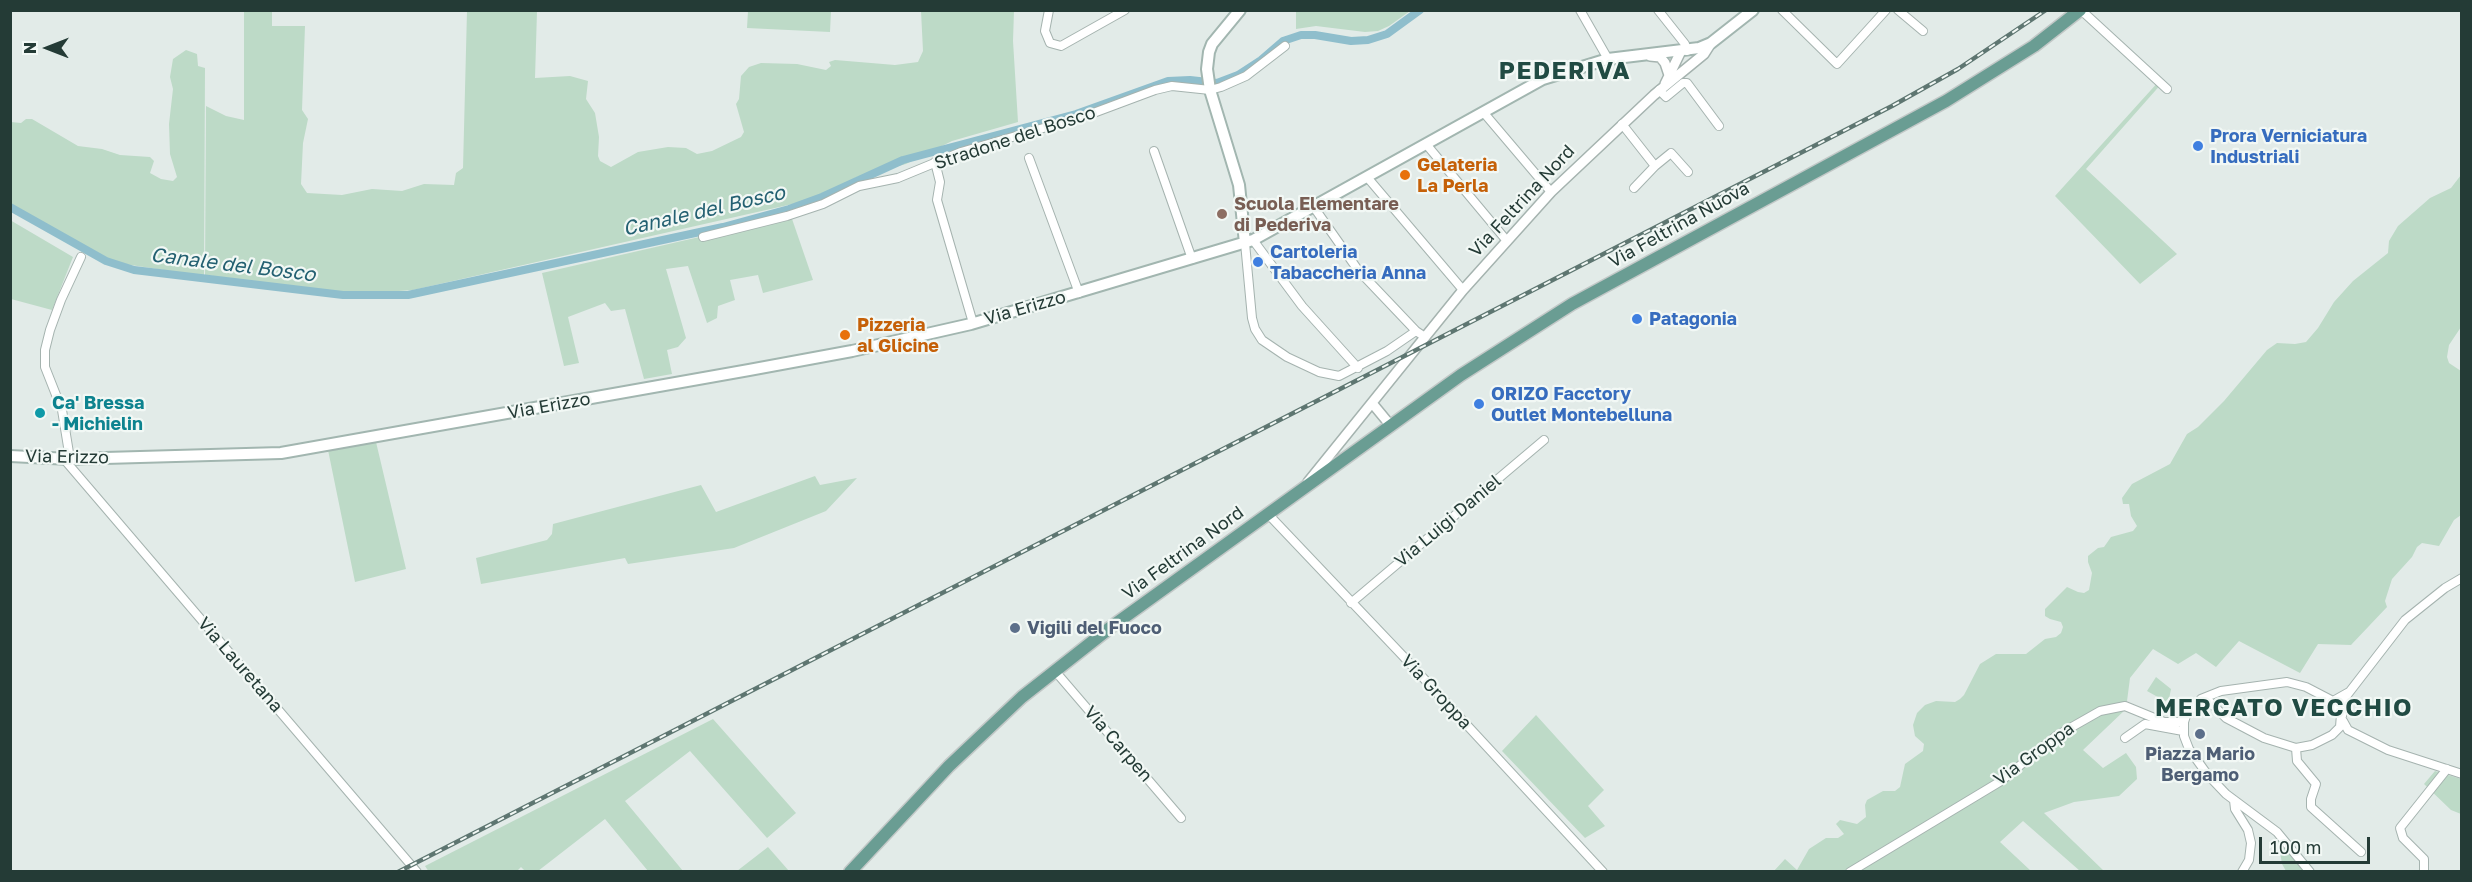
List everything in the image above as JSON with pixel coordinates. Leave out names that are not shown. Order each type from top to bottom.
[{"type":"main road","points":[[1240,10],[1212,44],[1207,61],[1209,83],[1239,185],[1249,241]]},
{"type":"main road","name":"Via Feltrina Nord","points":[[1711,43],[1753,10]]},
{"type":"main road","name":"Via Feltrina Nuova","points":[[1305,486],[1480,362],[1572,304],[1946,101],[2034,46],[2080,10]]},
{"type":"main road","name":"Via Erizzo","points":[[10,456],[67,458],[281,453],[772,366],[974,323],[1249,241],[1543,79],[1608,59],[1684,51],[1711,43]]},
{"type":"main road","name":"Via Feltrina Nord","points":[[850,872],[948,766],[1022,697],[1111,627],[1305,486]]},
{"type":"street","points":[[1049,10],[1045,31],[1050,43],[1062,46],[1125,10]]},
{"type":"street","points":[[1580,10],[1608,59]]},
{"type":"street","points":[[1658,10],[1685,44],[1684,51],[1688,67]]},
{"type":"street","points":[[1782,10],[1837,64],[1886,10]]},
{"type":"street","points":[[1898,10],[1923,31]]},
{"type":"street","points":[[2080,10],[2167,89]]},
{"type":"street","name":"Via Feltrina Nord","points":[[1305,486],[1463,290],[1551,192],[1622,124],[1704,54],[1711,43]]},
{"type":"street","name":"Stradone del Bosco","points":[[703,237],[787,216],[823,204],[859,186],[898,178],[997,140],[1088,115],[1155,90],[1246,76],[1286,46]]},
{"type":"street","name":"Via Feltrina Nord","points":[[1661,89],[1684,51]]},
{"type":"street","points":[[1642,56],[1660,57],[1669,75]]},
{"type":"street","points":[[1661,89],[1666,97],[1687,82],[1719,126]]},
{"type":"street","points":[[1484,112],[1551,192]]},
{"type":"street","points":[[1622,124],[1655,166]]},
{"type":"street","points":[[1426,144],[1507,241]]},
{"type":"street","points":[[1154,151],[1192,259]]},
{"type":"street","points":[[1634,188],[1671,153],[1688,172]]},
{"type":"street","name":"Via Erizzo","points":[[1029,158],[1079,293]]},
{"type":"street","points":[[935,162],[940,182],[937,200],[974,323]]},
{"type":"street","points":[[1367,177],[1463,290]]},
{"type":"street","points":[[1313,206],[1358,270],[1425,338]]},
{"type":"street","points":[[1249,241],[1302,306],[1358,368]]},
{"type":"street","points":[[1249,241],[1252,318],[1262,340],[1287,357],[1319,372],[1339,376],[1402,343],[1416,331]]},
{"type":"street","points":[[67,458],[62,410],[45,367],[45,350],[61,300],[81,256]]},
{"type":"street","points":[[1372,403],[1391,426]]},
{"type":"street","name":"Via Luigi Daniel","points":[[1351,603],[1544,440]]},
{"type":"street","name":"Via Lauretana","points":[[67,458],[417,872]]},
{"type":"street","name":"Via Groppa","points":[[1268,514],[1603,872]]},
{"type":"street","points":[[2341,725],[2342,702],[2405,620],[2445,588],[2462,578]]},
{"type":"street","name":"Via Carpen","points":[[1055,671],[1181,818]]},
{"type":"street","points":[[2310,872],[2270,825],[2220,788],[2189,749],[2183,726],[2187,714],[2207,695],[2287,682],[2306,687],[2336,708],[2341,725],[2388,750],[2462,774]]},
{"type":"street","points":[[2215,709],[2214,699],[2218,692]]},
{"type":"street","points":[[2325,699],[2335,700],[2349,692]]},
{"type":"street","points":[[2198,702],[2207,700],[2226,718],[2265,738],[2296,748],[2312,745],[2341,725]]},
{"type":"street","name":"Via Groppa","points":[[1850,872],[2001,781],[2056,736],[2100,711],[2125,706],[2164,722],[2183,726]]},
{"type":"street","points":[[2125,738],[2145,723],[2183,726]]},
{"type":"street","points":[[2296,748],[2298,761],[2316,784],[2311,800],[2312,807],[2361,852]]},
{"type":"street","points":[[2424,872],[2424,859],[2403,838],[2400,828],[2446,769]]},
{"type":"street","points":[[2234,800],[2235,809],[2248,830],[2251,843],[2249,860],[2242,872]]},
{"type":"green space","points":[[244,11],[272,11],[272,26],[305,26],[302,110],[308,119],[303,143],[301,184],[307,193],[342,195],[372,189],[402,191],[424,184],[454,185],[456,173],[463,168],[467,11],[537,11],[535,78],[570,76],[588,81],[586,99],[595,113],[599,137],[598,156],[600,161],[611,167],[638,152],[668,147],[686,148],[697,154],[712,151],[741,137],[744,132],[736,104],[739,99],[741,76],[749,67],[761,63],[797,64],[826,70],[831,66],[829,62],[835,60],[895,65],[918,62],[923,51],[921,11],[1014,11],[1013,41],[1018,122],[952,141],[906,164],[857,177],[827,193],[797,203],[413,290],[356,294],[205,275],[206,106],[226,116],[244,120]]},
{"type":"green space","points":[[748,11],[831,11],[830,32],[747,28]]},
{"type":"green space","points":[[1293,11],[1410,11],[1389,26],[1378,31],[1365,32],[1316,26],[1296,29],[1296,12]]},
{"type":"green space","points":[[186,50],[197,54],[198,66],[205,68],[204,276],[124,264],[103,257],[11,206],[11,122],[21,123],[26,119],[32,119],[78,146],[102,149],[120,155],[150,157],[154,161],[150,173],[161,179],[173,181],[177,177],[170,154],[169,124],[173,89],[170,77],[173,59]]},
{"type":"green space","points":[[2160,80],[2163,82],[2086,169],[2177,254],[2140,284],[2055,196]]},
{"type":"green space","points":[[2461,175],[2461,327],[2449,345],[2447,357],[2449,363],[2461,371],[2461,515],[2454,520],[2439,546],[2422,543],[2417,547],[2412,557],[2392,579],[2385,601],[2387,607],[2351,645],[2318,644],[2300,673],[2239,641],[2216,667],[2196,653],[2178,664],[2153,649],[2130,678],[2126,709],[2083,750],[2103,768],[2126,753],[2136,767],[2137,779],[2119,796],[2074,802],[2044,813],[2104,871],[2080,871],[2023,821],[2000,842],[2031,871],[1773,872],[1785,859],[1797,870],[1809,849],[1826,838],[1838,838],[1844,834],[1836,824],[1840,820],[1857,824],[1866,817],[1867,800],[1883,791],[1895,791],[1900,787],[1905,764],[1923,751],[1924,744],[1915,736],[1913,725],[1917,713],[1925,705],[1936,701],[1955,702],[1960,699],[1980,664],[1996,654],[2026,654],[2045,639],[2056,637],[2061,633],[2063,627],[2061,622],[2045,616],[2045,609],[2067,587],[2084,593],[2089,590],[2092,573],[2088,556],[2098,548],[2104,547],[2111,537],[2133,531],[2137,526],[2131,516],[2129,504],[2123,504],[2122,498],[2132,484],[2170,464],[2187,434],[2198,427],[2224,401],[2267,350],[2277,343],[2306,342],[2318,328],[2334,302],[2353,281],[2388,253],[2389,241],[2398,226],[2430,198],[2451,188]]},
{"type":"green space","points":[[791,216],[813,280],[763,293],[758,275],[730,280],[735,300],[718,306],[717,318],[707,323],[688,266],[666,269],[686,338],[678,347],[667,350],[672,374],[644,379],[625,309],[611,311],[605,303],[568,317],[579,363],[564,366],[542,273]]},
{"type":"green space","points":[[10,220],[73,257],[52,310],[11,299]]},
{"type":"green space","points":[[376,442],[406,569],[355,582],[328,450]]},
{"type":"green space","points":[[815,476],[820,485],[857,478],[826,511],[734,548],[628,564],[625,558],[481,584],[476,558],[547,540],[552,534],[553,524],[701,485],[716,512]]},
{"type":"green space","points":[[2156,677],[2171,689],[2169,699],[2165,701],[2147,691]]},
{"type":"green space","points":[[1536,715],[1604,790],[1588,806],[1605,826],[1585,838],[1502,751]]},
{"type":"green space","points":[[713,719],[796,813],[767,838],[690,751],[625,801],[683,871],[648,871],[605,819],[538,871],[525,871],[521,867],[516,872],[429,872],[425,866]]},
{"type":"green space","points":[[2435,771],[2461,779],[2461,814],[2451,810],[2424,784]]},
{"type":"green space","points":[[2278,840],[2305,871],[2286,871],[2282,864]]},
{"type":"green space","points":[[768,847],[789,871],[737,871]]},
{"type":"waterway","name":"Canale del Bosco","points":[[10,207],[106,261],[134,270],[343,295],[408,295],[723,227],[789,209],[822,197],[903,160],[1076,114],[1168,81],[1190,80],[1217,83],[1238,75],[1261,60],[1283,41],[1301,35],[1351,41],[1368,40],[1387,34],[1420,10]]},
{"type":"railway","points":[[398,872],[1892,106],[1958,69],[2046,10]]},
{"type":"place","name":"Prora Verniciatura Industriali","points":[[2198,146]]},
{"type":"place","name":"Gelateria La Perla","points":[[1405,175]]},
{"type":"place","name":"Scuola Elementare di Pederiva","points":[[1222,214]]},
{"type":"place","name":"Cartoleria Tabaccheria Anna","points":[[1258,262]]},
{"type":"place","name":"Patagonia","points":[[1637,319]]},
{"type":"place","name":"Pizzeria al Glicine","points":[[845,335]]},
{"type":"place","name":"ORIZO Facctory Outlet Montebelluna","points":[[1479,404]]},
{"type":"place","name":"Ca' Bressa - Michielin","points":[[40,413]]},
{"type":"place","name":"Vigili del Fuoco","points":[[1015,628]]},
{"type":"place","name":"Piazza Mario Bergamo","points":[[2200,734]]},
{"type":"district","name":"PEDERIVA","points":[[1565,71]]},
{"type":"district","name":"MERCATO VECCHIO","points":[[2284,708]]}]
